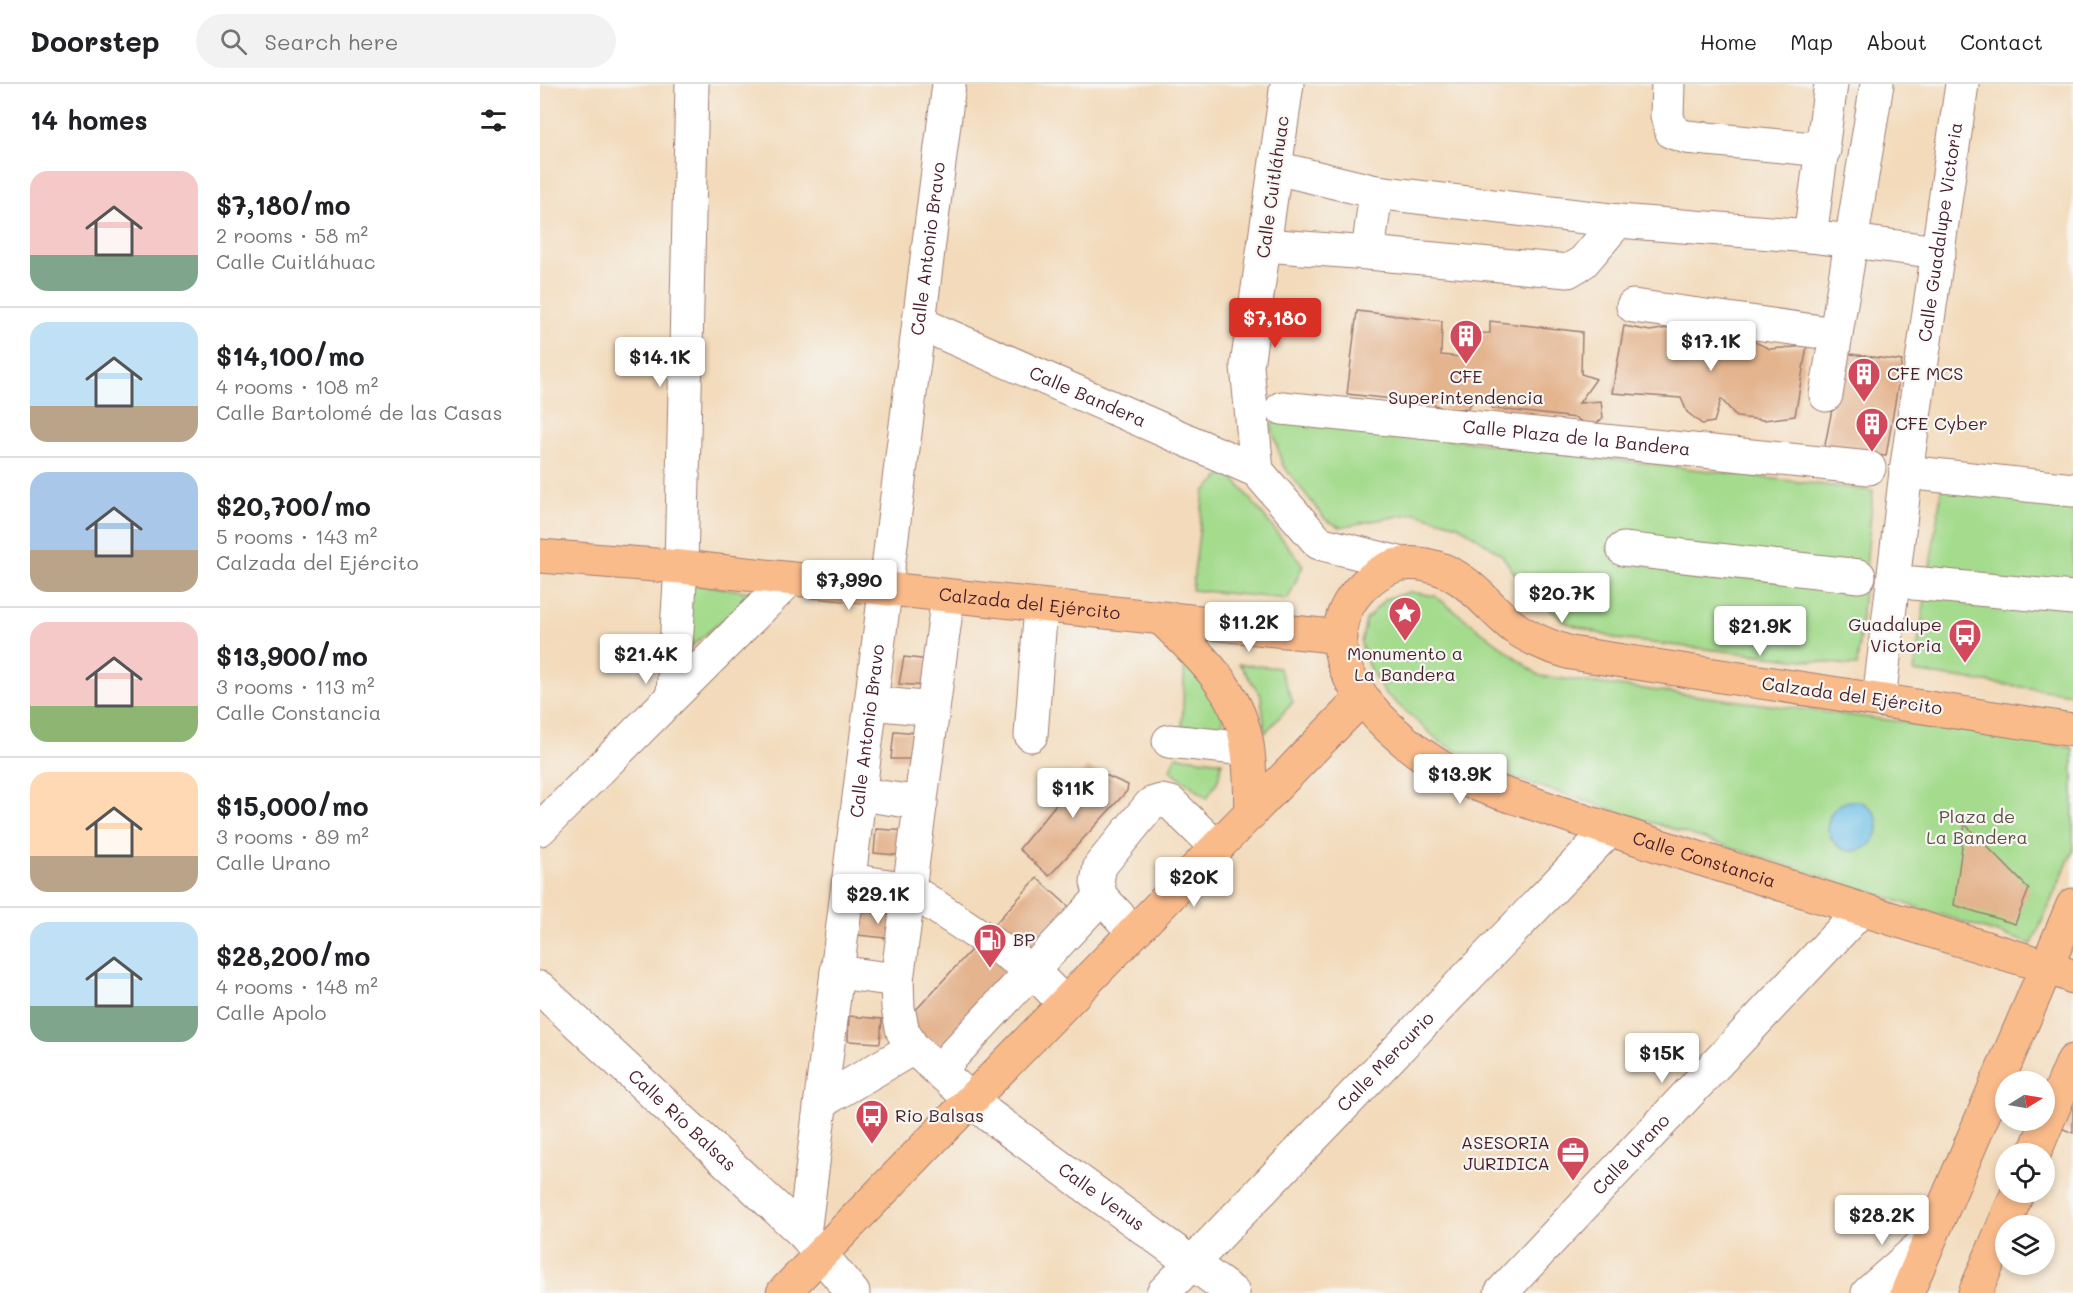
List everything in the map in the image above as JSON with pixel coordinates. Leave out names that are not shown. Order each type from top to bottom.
[{"type":"main road","name":"Calzada del Ejército","points":[[540,556],[681,567],[1341,636]]},
{"type":"main road","name":"Calzada del Ejército","points":[[1399,563],[1426,565],[1447,571],[1467,583],[1515,627],[1543,645],[1570,653],[2073,730]]},
{"type":"main road","points":[[794,1289],[812,1244],[970,1099],[1361,699],[1350,680],[1343,658],[1341,636],[1347,612],[1359,590],[1383,568],[1399,563]]},
{"type":"main road","points":[[1162,619],[1209,665],[1233,702],[1247,749],[1251,813]]},
{"type":"main road","name":"Calle Constancia","points":[[1361,699],[1409,746],[1453,774],[1610,830],[2060,971]]},
{"type":"main road","points":[[1907,1293],[1930,1238],[2060,971],[2073,905]]},
{"type":"main road","points":[[2039,1143],[2073,1061]]},
{"type":"main road","points":[[1975,1293],[2013,1203]]},
{"type":"street","points":[[673,694],[681,567],[692,84]]},
{"type":"street","name":"Calle Antonio Bravo","points":[[812,1244],[821,1102],[949,84]]},
{"type":"street","name":"Calle Cuitláhuac","points":[[1257,471],[1247,366],[1287,84]]},
{"type":"street","points":[[1668,84],[1667,116],[1672,132],[1686,137],[1824,150]]},
{"type":"street","points":[[1810,236],[1824,150],[1831,84]]},
{"type":"street","points":[[1826,395],[1877,84]]},
{"type":"street","name":"Calle Guadalupe Victoria","points":[[1879,700],[1906,472],[1962,84]]},
{"type":"street","points":[[1276,168],[1376,192],[1617,221],[1810,236],[1939,252]]},
{"type":"street","points":[[1368,253],[1376,192]]},
{"type":"street","points":[[1265,245],[1568,271],[1583,262],[1617,221]]},
{"type":"street","points":[[1633,306],[1836,334]]},
{"type":"street","name":"Calle Bandera","points":[[919,323],[1257,471]]},
{"type":"street","name":"Calle Plaza de la Bandera","points":[[1281,408],[1869,468]]},
{"type":"street","points":[[1257,471],[1319,543],[1399,563]]},
{"type":"street","points":[[1906,472],[2073,490]]},
{"type":"street","points":[[1623,549],[1859,576]]},
{"type":"street","points":[[540,829],[553,801],[673,694],[790,579]]},
{"type":"street","points":[[1913,583],[2073,598]]},
{"type":"street","points":[[821,1102],[913,1048],[903,1032],[898,1008],[897,980],[948,596]]},
{"type":"street","points":[[1031,735],[1041,606]]},
{"type":"street","points":[[871,703],[933,709]]},
{"type":"street","points":[[1169,741],[1247,749]]},
{"type":"street","points":[[860,794],[921,803]]},
{"type":"street","points":[[1134,932],[1101,897],[1097,882],[1100,866],[1151,804],[1161,801],[1171,803],[1217,848]]},
{"type":"street","name":"Calle Mercurio","points":[[1163,1293],[1610,830]]},
{"type":"street","points":[[849,880],[909,889],[1032,970],[1064,1003]]},
{"type":"street","points":[[939,1070],[1101,897]]},
{"type":"street","name":"Calle Urano","points":[[1500,1293],[1861,910]]},
{"type":"street","points":[[837,972],[897,980]]},
{"type":"street","name":"Calle Río Balsas","points":[[540,988],[812,1244],[853,1293]]},
{"type":"street","name":"Calle Venus","points":[[913,1048],[990,1116],[1233,1293]]},
{"type":"street","points":[[1868,1293],[1930,1238]]},
{"type":"green space","points":[[1269,417],[1873,491],[1857,666],[1617,639],[1567,623],[1527,592],[1502,555],[1458,525],[1415,513],[1340,527],[1326,520],[1282,464]]},
{"type":"green space","points":[[1227,470],[1303,565],[1288,599],[1192,590],[1204,492]]},
{"type":"green space","points":[[1942,487],[2073,504],[2073,694],[1914,672]]},
{"type":"green space","points":[[689,583],[756,593],[683,653]]},
{"type":"green space","name":"Plaza de La Bandera","points":[[1410,592],[1435,596],[1540,676],[1951,728],[2073,748],[2073,850],[2032,944],[1498,773],[1440,742],[1384,692],[1368,665],[1361,643],[1366,620],[1385,599]]},
{"type":"green space","points":[[1185,661],[1222,710],[1223,729],[1182,726]]},
{"type":"green space","points":[[1239,664],[1279,668],[1293,702],[1265,733],[1261,695]]},
{"type":"green space","points":[[1176,756],[1222,762],[1218,780],[1207,798],[1170,770]]},
{"type":"water","points":[[1853,801],[1862,803],[1873,812],[1878,826],[1876,835],[1867,846],[1853,851],[1844,849],[1833,840],[1828,826],[1830,817],[1839,806]]},
{"type":"building","name":"CFE Superintendencia","points":[[1357,311],[1442,321],[1441,355],[1461,357],[1462,334],[1490,333],[1490,321],[1582,332],[1581,374],[1596,379],[1579,403],[1601,401],[1603,418],[1591,428],[1576,418],[1491,408],[1488,396],[1476,395],[1468,408],[1448,410],[1430,403],[1347,394]]},
{"type":"building","points":[[1624,326],[1650,331],[1675,327],[1740,335],[1770,349],[1807,346],[1795,416],[1764,420],[1737,417],[1721,399],[1714,422],[1702,424],[1687,412],[1681,398],[1612,393]]},
{"type":"building","name":"CFE MCS","points":[[1843,353],[1902,361],[1886,456],[1824,450]]},
{"type":"building","points":[[904,657],[929,660],[925,686],[899,684]]},
{"type":"building","points":[[894,731],[919,733],[916,759],[891,759]]},
{"type":"building","points":[[1087,767],[1128,785],[1127,791],[1049,876],[1019,849]]},
{"type":"building","points":[[1965,824],[2029,889],[2015,924],[1954,905]]},
{"type":"building","points":[[876,829],[909,831],[907,856],[874,853]]},
{"type":"building","name":"BP","points":[[1037,878],[1077,914],[942,1060],[903,1024]]},
{"type":"building","points":[[861,911],[897,915],[895,939],[858,935]]},
{"type":"building","points":[[849,1016],[882,1019],[880,1043],[848,1041]]},
{"type":"building","points":[[2073,1084],[2073,1133],[2056,1126]]},
{"type":"place","name":"CFE Superintendencia","points":[[1466,365]]},
{"type":"place","name":"CFE MCS","points":[[1864,403]]},
{"type":"place","name":"CFE Cyber","points":[[1872,453]]},
{"type":"place","name":"Monumento a La Bandera","points":[[1405,642]]},
{"type":"place","name":"Guadalupe Victoria","points":[[1965,664]]},
{"type":"place","name":"BP","points":[[990,969]]},
{"type":"place","name":"Rio Balsas","points":[[872,1145]]},
{"type":"place","name":"ASESORIA JURIDICA","points":[[1573,1182]]}]
